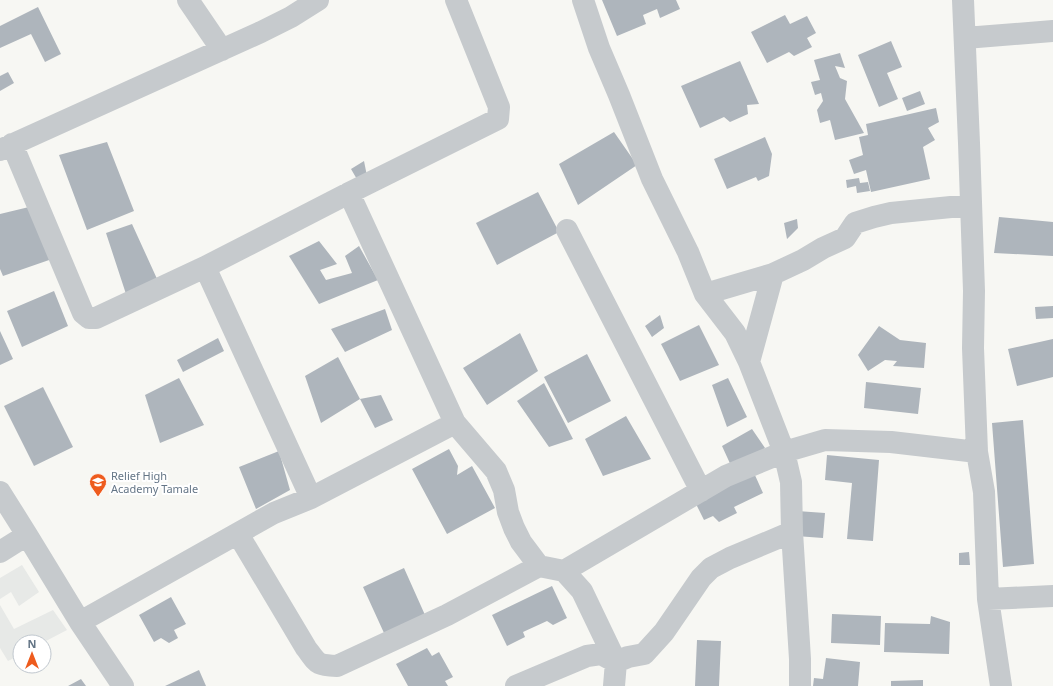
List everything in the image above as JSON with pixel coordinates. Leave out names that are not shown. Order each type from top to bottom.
[{"type":"street","points":[[188,0],[222,50]]},
{"type":"street","points":[[318,0],[291,17],[222,50],[6,147],[83,313],[89,318],[96,318],[205,267],[498,119],[499,107],[456,0]]},
{"type":"street","points":[[583,0],[599,48],[652,178],[688,252],[705,294],[735,333],[750,362],[784,452],[791,482],[792,532],[800,659],[800,686]]},
{"type":"street","points":[[963,0],[974,291],[973,348],[977,452],[984,492],[988,599],[1001,686]]},
{"type":"street","points":[[965,38],[1053,31]]},
{"type":"street","points":[[349,193],[455,423],[496,471],[504,490],[508,512],[514,528],[521,542],[538,566]]},
{"type":"street","points":[[705,294],[773,274],[803,260],[823,248],[845,238],[855,223],[891,213],[971,205]]},
{"type":"street","points":[[567,230],[701,490]]},
{"type":"street","points":[[205,267],[311,498]]},
{"type":"street","points":[[750,362],[773,274]]},
{"type":"street","points":[[80,622],[274,513],[311,498],[455,423]]},
{"type":"street","points":[[564,571],[726,476],[784,452],[825,440],[891,442],[977,452]]},
{"type":"street","points":[[0,492],[80,622],[123,686]]},
{"type":"street","points":[[616,662],[628,657],[644,654],[664,632],[700,578],[711,568],[730,558],[792,532]]},
{"type":"street","points":[[238,534],[306,648],[317,662],[323,665],[337,666],[447,614],[538,566],[564,571],[582,591],[616,662],[614,686]]},
{"type":"street","points":[[0,552],[27,535]]},
{"type":"street","points":[[988,599],[1053,596]]},
{"type":"street","points":[[516,686],[587,656],[601,654],[616,662]]},
{"type":"shaded area","points":[[22,565],[39,592],[19,606],[11,592],[0,599],[0,578]]},
{"type":"shaded area","points":[[0,605],[14,629],[53,610],[67,630],[52,638],[52,634],[12,634],[12,659],[8,661],[0,648]]},
{"type":"building","points":[[602,0],[676,0],[680,9],[660,18],[657,9],[643,15],[646,24],[617,36]]},
{"type":"building","points":[[38,7],[61,54],[45,62],[31,34],[0,48],[0,26]]},
{"type":"building","points":[[785,15],[790,24],[807,16],[816,33],[807,38],[812,47],[794,56],[789,52],[767,63],[751,32]]},
{"type":"building","points":[[891,41],[902,67],[887,73],[898,99],[879,107],[858,55]]},
{"type":"building","points":[[840,53],[845,68],[835,66],[840,78],[847,81],[845,99],[864,133],[835,140],[830,120],[820,123],[817,110],[823,101],[821,93],[815,95],[811,82],[820,80],[814,60]]},
{"type":"building","points":[[740,61],[759,104],[747,105],[748,114],[730,122],[724,117],[700,128],[681,86]]},
{"type":"building","points":[[8,72],[14,83],[0,91],[0,76]]},
{"type":"building","points":[[920,91],[925,104],[907,111],[902,98]]},
{"type":"building","points":[[936,108],[939,122],[928,128],[935,140],[923,147],[930,179],[871,192],[866,170],[854,174],[849,160],[863,155],[859,137],[868,135],[866,124]]},
{"type":"building","points":[[614,132],[637,165],[578,205],[559,164]]},
{"type":"building","points":[[765,137],[772,154],[769,176],[758,181],[756,177],[727,189],[714,159]]},
{"type":"building","points":[[107,142],[134,211],[87,230],[59,155]]},
{"type":"building","points":[[364,161],[367,176],[358,181],[351,169]]},
{"type":"building","points":[[859,178],[860,183],[868,182],[870,191],[857,193],[856,186],[847,188],[846,180]]},
{"type":"building","points":[[538,192],[559,232],[497,265],[476,223]]},
{"type":"building","points":[[29,207],[52,259],[3,276],[0,269],[0,214]]},
{"type":"building","points":[[999,217],[1053,222],[1053,256],[994,253]]},
{"type":"building","points":[[797,219],[798,228],[787,239],[784,223]]},
{"type":"building","points":[[132,224],[158,281],[126,294],[106,233]]},
{"type":"building","points":[[319,241],[337,264],[320,270],[326,280],[352,273],[345,256],[359,246],[378,280],[319,304],[289,256]]},
{"type":"building","points":[[54,291],[68,326],[22,347],[7,311]]},
{"type":"building","points":[[1053,306],[1053,318],[1036,319],[1035,307]]},
{"type":"building","points":[[385,309],[392,330],[345,352],[331,329]]},
{"type":"building","points":[[660,315],[664,328],[652,337],[645,326]]},
{"type":"building","points":[[699,325],[719,365],[680,381],[661,344]]},
{"type":"building","points":[[879,326],[900,340],[926,343],[924,368],[893,366],[897,361],[885,360],[868,371],[858,355]]},
{"type":"building","points":[[0,331],[13,359],[0,365]]},
{"type":"building","points":[[520,333],[538,371],[487,405],[463,368]]},
{"type":"building","points":[[218,338],[224,351],[183,372],[177,360]]},
{"type":"building","points":[[1053,339],[1053,377],[1017,386],[1008,349]]},
{"type":"building","points":[[587,354],[611,401],[568,423],[544,377]]},
{"type":"building","points":[[338,357],[360,399],[321,423],[305,376]]},
{"type":"building","points":[[179,378],[204,425],[160,443],[145,395]]},
{"type":"building","points":[[728,378],[747,417],[727,427],[712,385]]},
{"type":"building","points":[[866,382],[921,388],[918,414],[864,408]]},
{"type":"building","points":[[544,383],[573,439],[549,447],[517,401]]},
{"type":"building","points":[[43,387],[73,447],[34,466],[4,406]]},
{"type":"building","points":[[381,395],[393,420],[375,428],[360,399]]},
{"type":"building","points":[[626,416],[651,459],[603,476],[585,439]]},
{"type":"building","points":[[1023,420],[1034,564],[1003,567],[992,423]]},
{"type":"building","points":[[752,429],[765,448],[733,470],[722,446]]},
{"type":"building","points":[[449,449],[458,466],[457,475],[472,466],[495,508],[447,534],[412,469]]},
{"type":"building","points":[[279,451],[290,490],[256,509],[239,467]]},
{"type":"building","points":[[827,455],[879,460],[873,541],[847,539],[852,483],[825,480]]},
{"type":"building","points":[[754,473],[763,493],[734,507],[737,513],[719,522],[713,516],[704,520],[694,500]]},
{"type":"building","points":[[797,511],[825,513],[823,538],[796,536]]},
{"type":"building","points":[[969,552],[970,565],[959,565],[959,553]]},
{"type":"building","points":[[404,568],[425,615],[384,633],[363,587]]},
{"type":"building","points":[[552,586],[567,618],[553,625],[547,621],[523,632],[525,637],[507,646],[492,615]]},
{"type":"building","points":[[171,597],[186,624],[174,630],[178,638],[169,643],[161,638],[154,642],[139,615]]},
{"type":"building","points":[[832,614],[881,616],[880,645],[831,643]]},
{"type":"building","points":[[931,616],[950,622],[949,654],[884,652],[885,623],[930,624]]},
{"type":"building","points":[[697,640],[721,641],[719,686],[695,686]]},
{"type":"building","points":[[427,648],[432,656],[439,652],[453,677],[445,681],[448,686],[408,686],[396,664]]},
{"type":"building","points":[[826,658],[860,662],[858,686],[813,686],[814,678],[823,679]]},
{"type":"building","points":[[199,670],[206,686],[165,686]]},
{"type":"building","points":[[81,679],[86,686],[68,686]]},
{"type":"building","points":[[923,680],[923,686],[891,686],[891,681]]},
{"type":"place","name":"Relief High Academy Tamale","points":[[98,497]]}]
